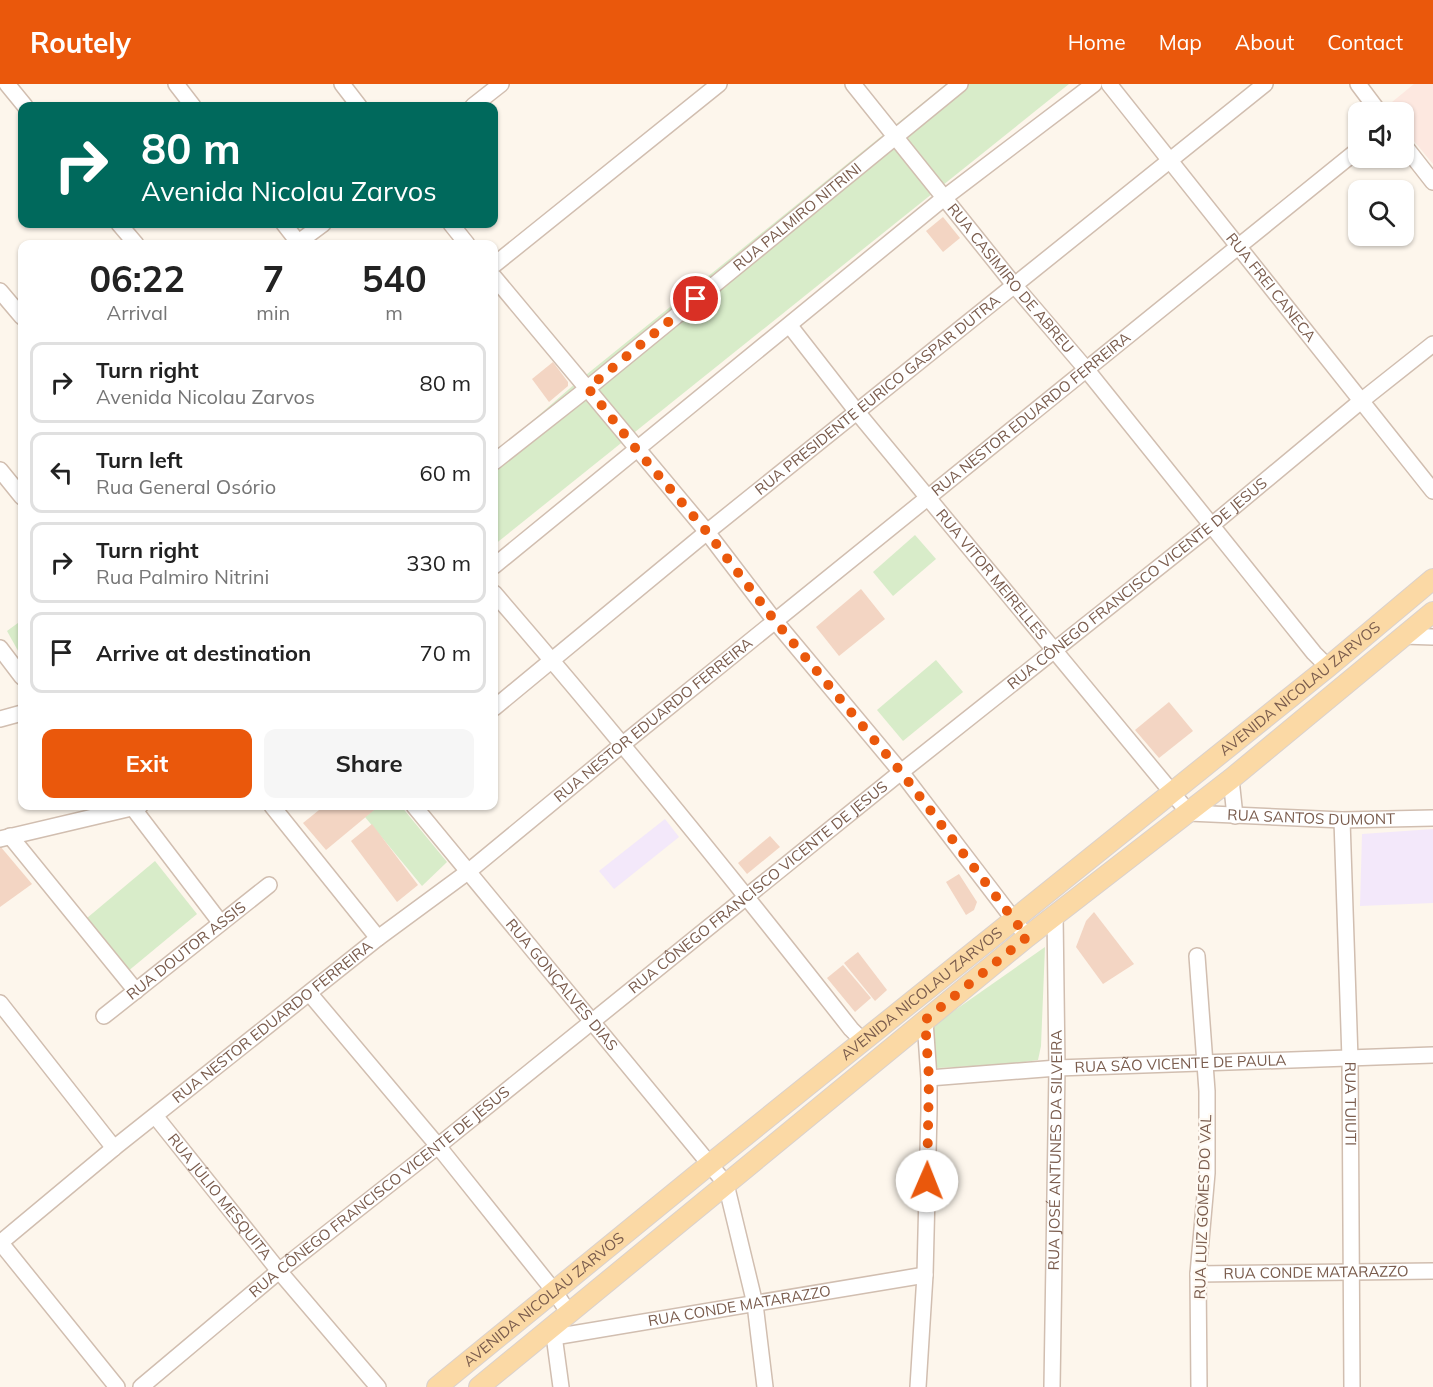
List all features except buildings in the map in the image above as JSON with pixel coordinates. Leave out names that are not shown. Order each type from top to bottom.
[{"type":"main road","name":"AVENIDA NICOLAU ZARVOS","points":[[437,1387],[710,1164],[1328,667],[1433,579]]},
{"type":"main road","name":"AVENIDA NICOLAU ZARVOS","points":[[479,1387],[554,1332],[568,1313],[925,1020],[1055,914],[1189,813],[1433,612]]},
{"type":"main road","points":[[864,1042],[879,1058]]},
{"type":"street","points":[[7,84],[22,102]]},
{"type":"street","points":[[176,84],[190,102]]},
{"type":"street","points":[[342,84],[356,102]]},
{"type":"street","points":[[478,102],[501,84]]},
{"type":"street","points":[[498,262],[719,84]]},
{"type":"street","name":"RUA CASIMIRO DE ABREU","points":[[853,84],[1014,286],[1086,369],[1314,653],[1328,667]]},
{"type":"street","name":"RUA PALMIRO NITRINI","points":[[498,459],[960,84]]},
{"type":"street","points":[[498,563],[944,198],[1094,84]]},
{"type":"street","name":"RUA FREI CANECA","points":[[1108,84],[1433,491]]},
{"type":"street","name":"RUA PRESIDENTE EURICO GASPAR DUTRA","points":[[498,705],[707,532],[1265,84]]},
{"type":"street","points":[[1358,84],[1372,102]]},
{"type":"street","name":"RUA NESTOR EDUARDO FERREIRA","points":[[0,1243],[114,1148],[156,1117],[378,938],[469,871],[1348,158]]},
{"type":"street","points":[[1414,158],[1433,182]]},
{"type":"street","points":[[122,228],[132,240]]},
{"type":"street","points":[[301,240],[318,228]]},
{"type":"street","points":[[454,228],[464,240]]},
{"type":"street","points":[[498,282],[707,532],[775,621],[901,772],[1027,937]]},
{"type":"street","points":[[0,292],[18,313]]},
{"type":"street","name":"RUA VITOR MEIRELLES","points":[[790,326],[857,412],[1189,813]]},
{"type":"street","name":"RUA CÔNEGO FRANCISCO VICENTE DE JESUS","points":[[141,1387],[279,1271],[1212,525],[1361,401],[1433,345]]},
{"type":"street","points":[[0,470],[18,492]]},
{"type":"street","points":[[498,598],[623,744],[851,1029],[864,1042]]},
{"type":"street","points":[[1403,636],[1433,637]]},
{"type":"street","points":[[0,648],[18,672]]},
{"type":"street","points":[[0,719],[18,714]]},
{"type":"street","points":[[1231,779],[1234,816]]},
{"type":"street","points":[[123,810],[5,837],[136,991]]},
{"type":"street","points":[[138,810],[220,922]]},
{"type":"street","points":[[275,810],[378,938]]},
{"type":"street","name":"RUA GONÇALVES DIAS","points":[[417,810],[726,1184]]},
{"type":"street","name":"RUA SANTOS DUMONT","points":[[1189,813],[1342,820],[1433,818]]},
{"type":"street","name":"RUA TUIUTI","points":[[1342,820],[1350,1059],[1352,1387]]},
{"type":"street","name":"RUA DOUTOR ASSIS","points":[[104,1016],[269,885]]},
{"type":"street","name":"RUA JOSÉ ANTUNES DA SILVEIRA","points":[[1052,1387],[1057,1068],[1055,914]]},
{"type":"street","name":"RUA LUIZ GOMES DO VAL","points":[[1197,956],[1205,1063],[1207,1173],[1198,1274],[1199,1387]]},
{"type":"street","points":[[310,994],[438,1146],[554,1291],[568,1313]]},
{"type":"street","points":[[0,1003],[114,1148]]},
{"type":"street","points":[[918,1387],[925,1275],[929,1078],[925,1020]]},
{"type":"street","name":"RUA SÃO VICENTE DE PAULA","points":[[929,1078],[1057,1068],[1433,1055]]},
{"type":"street","name":"RUA JÚLIO MESQUITA","points":[[156,1117],[279,1271],[378,1387]]},
{"type":"street","points":[[726,1184],[755,1304],[765,1387]]},
{"type":"street","points":[[0,1243],[117,1387]]},
{"type":"street","name":"RUA CONDE MATARAZZO","points":[[1198,1274],[1433,1271]]},
{"type":"street","name":"RUA CONDE MATARAZZO","points":[[554,1332],[755,1304],[925,1275]]},
{"type":"street","points":[[554,1332],[561,1387]]},
{"type":"shaded area","points":[[1414,84],[1433,84],[1433,164],[1414,141],[1414,102],[1392,102]]},
{"type":"shaded area","points":[[665,819],[679,837],[614,889],[599,871]]},
{"type":"shaded area","points":[[1433,829],[1433,903],[1360,906],[1362,834]]},
{"type":"green space","points":[[946,84],[1069,84],[498,542],[498,451],[576,383]]},
{"type":"green space","points":[[915,535],[936,559],[893,596],[873,572]]},
{"type":"green space","points":[[18,623],[18,651],[7,631]]},
{"type":"green space","points":[[936,660],[963,692],[903,741],[877,710]]},
{"type":"green space","points":[[374,810],[404,810],[447,862],[422,886],[365,817]]},
{"type":"green space","points":[[155,861],[197,914],[127,972],[87,918]]},
{"type":"green space","points":[[1045,947],[1041,1046],[1038,1060],[1011,1064],[938,1068],[932,1065],[928,1029]]},
{"type":"route","points":[[696,299],[588,388],[636,449],[707,532],[775,621],[901,772],[1027,937],[925,1020],[929,1078],[927,1181]]}]
